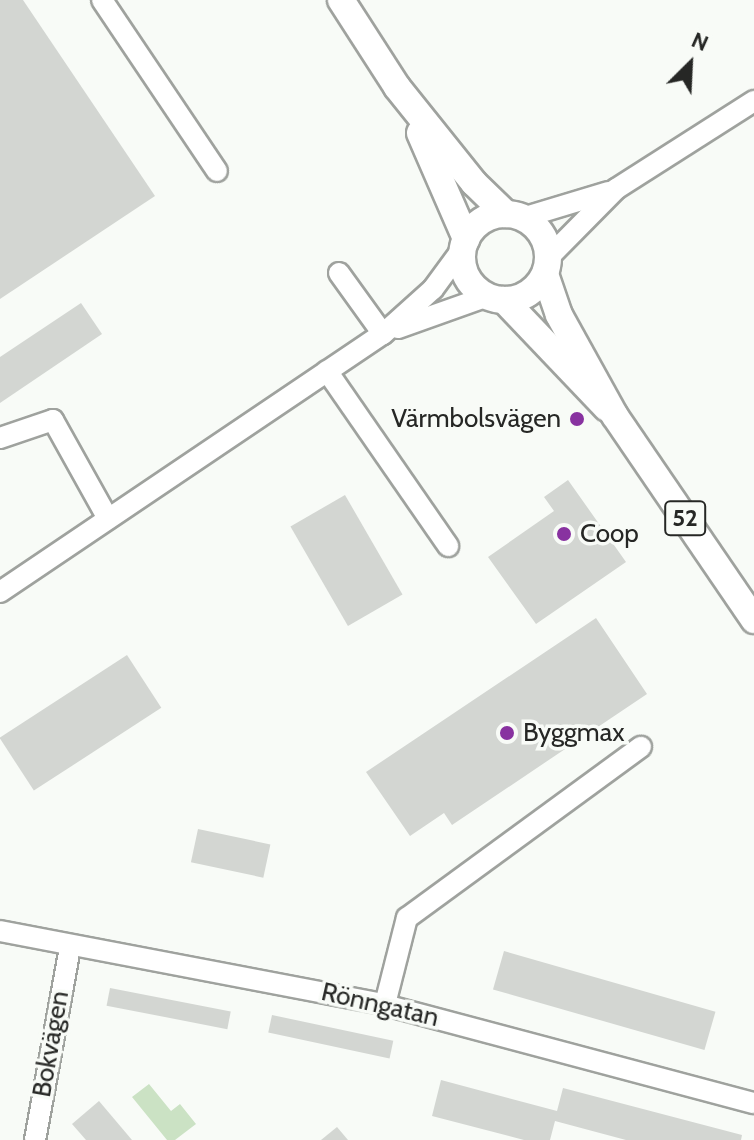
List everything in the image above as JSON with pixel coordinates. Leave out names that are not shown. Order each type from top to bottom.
[{"type":"main road","name":"52","points":[[341,0],[397,87],[474,183],[514,216],[541,233],[559,315],[615,416],[754,620]]},
{"type":"main road","name":"52","points":[[397,87],[465,244],[468,278],[496,298],[615,416]]},
{"type":"main road","points":[[465,244],[483,220],[514,216]]},
{"type":"main road","points":[[496,298],[527,293],[546,266]]},
{"type":"street","points":[[102,0],[217,171]]},
{"type":"street","points":[[546,266],[616,189],[754,101]]},
{"type":"street","points":[[514,216],[616,189]]},
{"type":"street","points":[[0,592],[383,334],[433,289],[465,244]]},
{"type":"street","points":[[339,273],[383,334]]},
{"type":"street","points":[[383,334],[496,298]]},
{"type":"street","points":[[327,371],[448,546]]},
{"type":"street","points":[[0,438],[53,420],[108,519]]},
{"type":"street","points":[[385,1004],[407,918],[641,747]]},
{"type":"street","name":"Rönngatan","points":[[0,931],[70,948],[385,1004],[754,1103]]},
{"type":"street","name":"Bokvägen","points":[[35,1140],[70,948]]},
{"type":"green space","points":[[149,1084],[171,1111],[180,1104],[196,1124],[175,1140],[167,1140],[132,1097]]},
{"type":"building","points":[[0,0],[23,0],[155,196],[0,299]]},
{"type":"building","points":[[81,303],[102,334],[0,403],[0,357]]},
{"type":"building","name":"Coop","points":[[568,480],[626,562],[536,624],[488,557],[554,511],[544,497]]},
{"type":"building","points":[[345,495],[403,595],[348,626],[290,526]]},
{"type":"building","name":"Byggmax","points":[[596,618],[647,694],[452,825],[444,813],[410,836],[366,772]]},
{"type":"building","points":[[127,655],[161,708],[34,791],[0,737]]},
{"type":"building","points":[[198,829],[270,844],[263,878],[191,862]]},
{"type":"building","points":[[504,951],[715,1012],[704,1050],[493,989]]},
{"type":"building","points":[[110,988],[231,1011],[227,1029],[107,1006]]},
{"type":"building","points":[[272,1015],[393,1041],[390,1058],[268,1033]]},
{"type":"building","points":[[441,1080],[557,1111],[563,1088],[742,1135],[741,1140],[626,1140],[555,1121],[550,1140],[524,1140],[432,1116]]},
{"type":"building","points":[[99,1101],[132,1140],[86,1140],[72,1124]]},
{"type":"building","points":[[337,1127],[348,1140],[321,1140]]},
{"type":"place","name":"Värmbolsvägen","points":[[577,419]]},
{"type":"place","name":"Coop","points":[[564,534]]},
{"type":"place","name":"Byggmax","points":[[507,733]]}]
